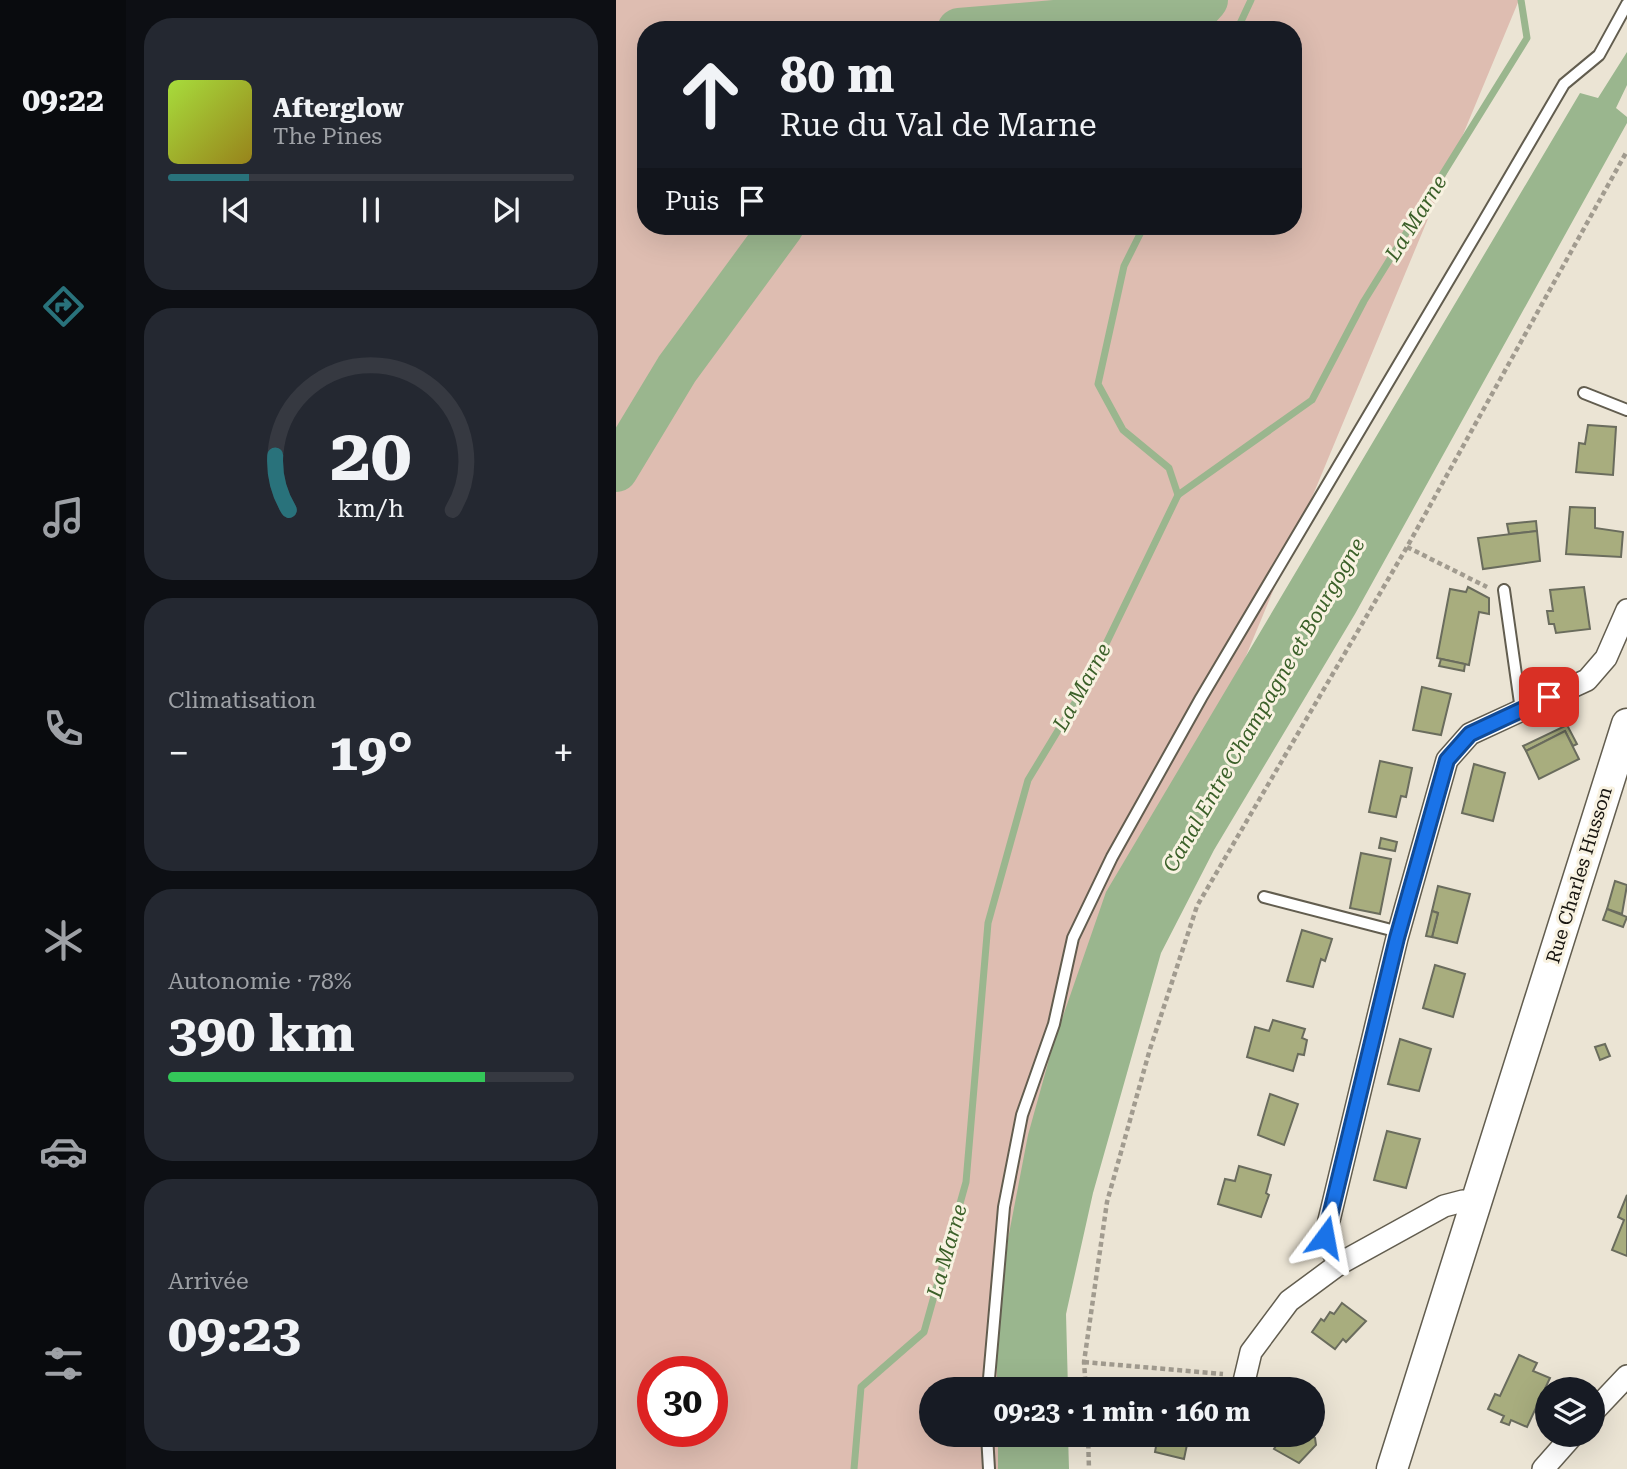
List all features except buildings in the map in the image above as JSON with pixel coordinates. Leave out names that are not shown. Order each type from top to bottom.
[{"type":"street","points":[[1339,1264],[1325,1237],[1398,935],[1447,760],[1470,734],[1587,680],[1606,658],[1627,611]]},
{"type":"street","name":"Rue Charles Husson","points":[[1392,1469],[1534,1027],[1558,937],[1627,724]]},
{"type":"street","points":[[1245,1377],[1251,1352],[1289,1301],[1339,1264],[1444,1206],[1463,1201],[1476,1205]]},
{"type":"street","points":[[1605,1399],[1627,1376]]},
{"type":"street","points":[[1543,1469],[1562,1447]]},
{"type":"lane","points":[[989,1377],[1009,1181],[1022,1115],[1054,1024],[1073,938],[1112,857],[1188,720],[1564,85],[1599,55],[1627,4]]},
{"type":"lane","points":[[1584,393],[1627,410]]},
{"type":"lane","points":[[1504,590],[1521,710]]},
{"type":"lane","points":[[1264,897],[1398,935]]},
{"type":"lane","points":[[987,1447],[989,1469]]},
{"type":"path","points":[[1085,1377],[1084,1362],[1107,1202],[1150,1049],[1198,906],[1407,547],[1627,151]]},
{"type":"path","points":[[1407,547],[1488,587],[1504,590]]},
{"type":"path","points":[[1084,1362],[1198,1377]]},
{"type":"path","points":[[1088,1447],[1089,1469]]},
{"type":"shaded area","points":[[616,0],[1519,0],[1144,901],[1074,1198],[1062,1377],[919,1377],[919,1447],[1059,1447],[1061,1469],[616,1469]]},
{"type":"water","name":"Canal Entre Champagne et Bourgogne","points":[[1627,52],[1627,85],[1616,108],[1627,117],[1627,123],[1355,614],[1214,850],[1161,953],[1093,1193],[1066,1314],[1068,1377],[997,1377],[1008,1239],[1028,1135],[1053,1045],[1106,892],[1580,93],[1598,98]]},
{"type":"water","points":[[998,1447],[1068,1447],[1069,1469],[998,1469]]},
{"type":"waterway","name":"La Marne","points":[[1066,21],[1197,10],[1206,0]]},
{"type":"waterway","points":[[1241,21],[1251,0]]},
{"type":"waterway","name":"La Marne","points":[[854,1469],[861,1387],[924,1332],[966,1182],[988,923],[1028,780],[1088,681],[1178,495],[1312,400],[1364,301],[1527,38],[1521,0]]},
{"type":"waterway","name":"La Marne","points":[[616,470],[677,369],[775,235]]},
{"type":"waterway","points":[[1140,235],[1124,266],[1098,384],[1123,430],[1169,468],[1178,495]]},
{"type":"route","points":[[1325,1237],[1397,938],[1447,760],[1470,734],[1549,697]]}]
